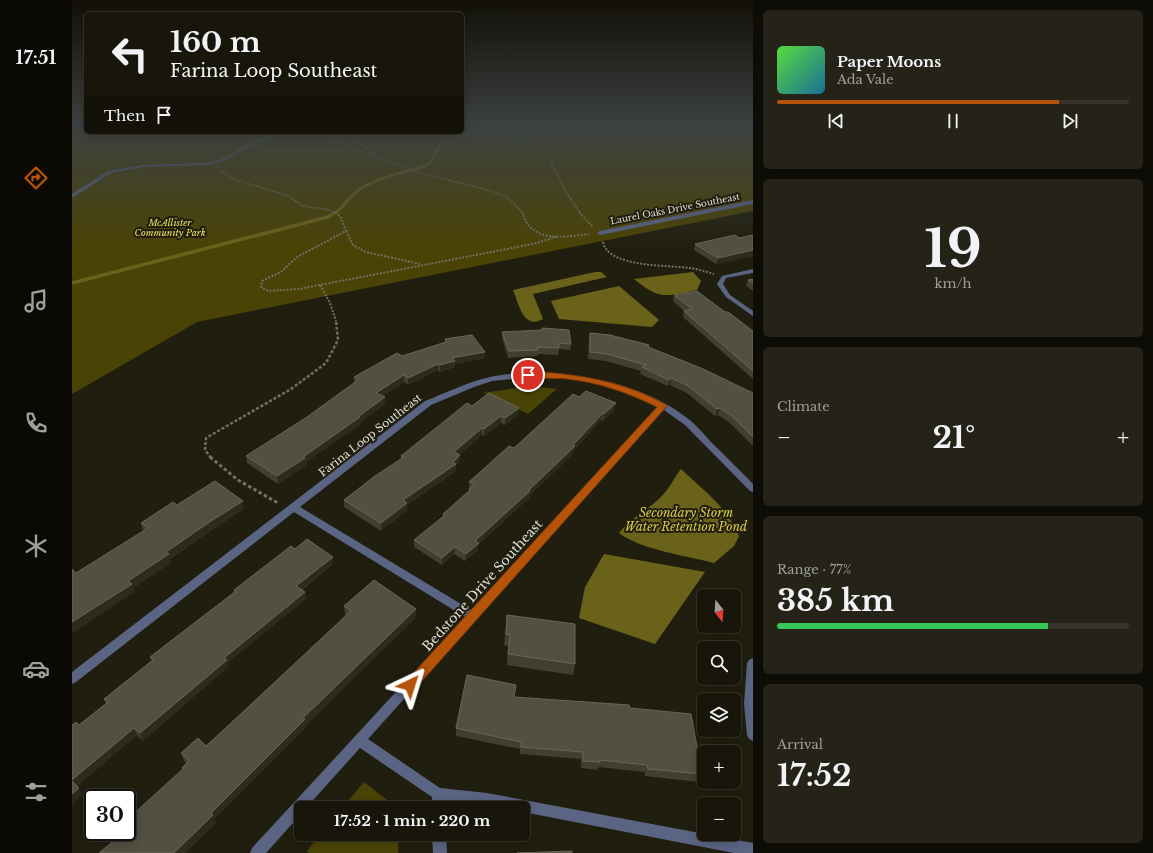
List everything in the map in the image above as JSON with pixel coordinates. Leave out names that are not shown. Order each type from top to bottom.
[{"type":"street","points":[[72,196],[110,172],[127,168],[147,167]]},
{"type":"street","name":"Laurel Oaks Drive Southeast","points":[[600,233],[753,202]]},
{"type":"street","points":[[753,271],[724,278],[720,284],[728,296],[753,314]]},
{"type":"street","name":"Farina Loop Southeast","points":[[72,679],[428,403],[491,379],[543,374],[576,377],[635,393],[662,406],[688,423],[753,489]]},
{"type":"street","name":"Bedstone Drive Southeast","points":[[257,853],[662,406]]},
{"type":"street","points":[[294,508],[472,616]]},
{"type":"street","points":[[753,663],[750,704],[753,735]]},
{"type":"street","points":[[360,741],[438,794],[487,799],[753,850]]},
{"type":"street","points":[[438,794],[438,801]]},
{"type":"street","points":[[439,841],[440,853]]},
{"type":"path","points":[[214,167],[226,175],[293,198],[302,207],[326,208],[338,213],[342,228],[346,231],[354,246],[362,250],[390,259],[422,265]]},
{"type":"path","points":[[403,167],[416,172],[488,190],[507,197],[522,210],[530,226],[534,230],[544,235],[556,237]]},
{"type":"path","points":[[553,167],[564,189],[583,218],[600,233]]},
{"type":"path","points":[[346,231],[296,258],[280,272],[262,281],[261,287],[268,291],[280,291],[320,285],[533,244],[556,237],[600,233]]},
{"type":"path","points":[[604,247],[616,258],[628,262],[692,268],[724,278]]},
{"type":"path","points":[[294,508],[278,503],[226,472],[210,458],[204,448],[206,438],[291,389],[326,363],[338,340],[337,323],[330,302],[320,285]]},
{"type":"green space","name":"McAllister Community Park","points":[[72,167],[753,167],[753,211],[197,322],[72,394]]},
{"type":"green space","points":[[529,386],[557,389],[528,414],[483,393]]},
{"type":"green space","points":[[364,782],[388,801],[348,801]]},
{"type":"green space","points":[[315,841],[399,841],[398,853],[309,853],[307,851]]},
{"type":"water","points":[[595,272],[601,272],[607,277],[533,294],[543,319],[536,321],[531,321],[523,314],[513,290]]},
{"type":"water","points":[[693,272],[701,281],[697,290],[670,295],[657,294],[634,279]]},
{"type":"water","points":[[619,286],[659,320],[652,327],[559,319],[551,301]]},
{"type":"water","name":"Secondary Storm Water Retention Pond","points":[[681,469],[706,491],[722,508],[729,517],[739,536],[734,546],[714,563],[651,548],[628,539],[619,533],[628,523],[667,491]]},
{"type":"water","points":[[604,554],[705,572],[655,644],[579,618],[585,587]]},
{"type":"building","points":[[735,235],[739,238],[753,235],[753,250],[718,258],[695,244]]},
{"type":"building","points":[[697,291],[753,331],[753,371],[684,311],[692,309],[674,295]]},
{"type":"building","points":[[542,328],[569,330],[571,344],[559,343],[559,348],[537,347],[538,350],[509,351],[502,332],[542,330]]},
{"type":"building","points":[[590,333],[610,335],[649,345],[648,347],[701,368],[753,393],[753,437],[732,416],[720,408],[717,409],[688,386],[672,378],[669,380],[642,367],[646,365],[607,354],[590,352]]},
{"type":"building","points":[[472,335],[485,352],[452,358],[455,361],[440,365],[438,364],[408,378],[404,375],[376,393],[385,397],[359,416],[360,417],[303,457],[305,458],[277,476],[246,456],[307,417],[358,380],[354,377],[397,353],[402,356],[446,342],[445,339]]},
{"type":"building","points":[[586,391],[616,403],[604,414],[603,413],[573,445],[575,446],[529,490],[530,491],[475,541],[479,543],[466,554],[455,547],[442,558],[414,540],[445,515],[443,514],[475,484],[469,482],[509,446],[514,448],[573,394],[579,397]]},
{"type":"building","points":[[489,393],[519,408],[505,418],[501,416],[484,429],[482,428],[454,452],[460,455],[453,462],[456,464],[403,500],[407,503],[381,523],[344,500],[375,476],[404,457],[401,456],[467,403],[472,406]]},
{"type":"building","points":[[215,481],[243,501],[166,552],[169,554],[128,581],[132,584],[72,622],[72,569],[76,573],[148,528],[141,523],[173,502],[177,505]]},
{"type":"building","points":[[307,539],[333,557],[296,586],[305,592],[224,658],[227,660],[140,733],[134,728],[72,780],[72,725],[76,722],[79,725],[108,702],[104,699],[153,660],[150,657],[236,591],[234,590],[291,546],[295,549]]},
{"type":"building","points":[[374,580],[416,609],[303,718],[305,719],[211,813],[213,815],[174,853],[99,853],[113,841],[136,841],[136,812],[183,769],[182,768],[189,761],[181,753],[198,738],[206,746],[351,611],[344,606]]},
{"type":"building","points":[[507,615],[575,624],[575,664],[508,654],[510,635],[506,634]]},
{"type":"building","points":[[467,675],[516,685],[514,697],[629,705],[630,708],[691,714],[697,747],[697,774],[648,769],[647,765],[600,760],[600,762],[583,761],[583,752],[521,747],[521,742],[456,728]]},
{"type":"building","points":[[72,781],[79,788],[72,794]]},
{"type":"building","points":[[572,851],[572,853],[517,853]]},
{"type":"waterway","points":[[335,213],[353,194],[367,185],[383,178],[422,167]]},
{"type":"waterway","points":[[72,283],[328,217],[336,212]]},
{"type":"route","points":[[410,685],[662,406],[635,393],[607,384],[576,377],[543,374],[528,375]]}]
